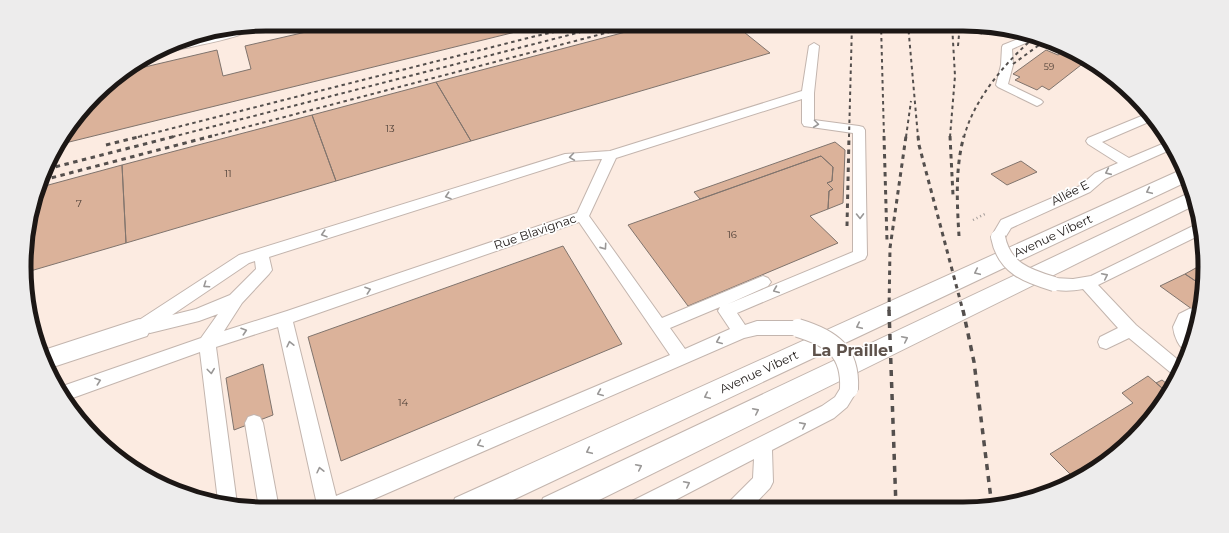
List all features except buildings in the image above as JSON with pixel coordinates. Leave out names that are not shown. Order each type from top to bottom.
[{"type":"main road","name":"Avenue Vibert","points":[[478,502],[1180,176]]},
{"type":"main road","points":[[565,502],[1188,200]]},
{"type":"main road","points":[[50,358],[139,329]]},
{"type":"lane","points":[[1025,40],[1008,47],[1007,65],[1002,85],[1037,102]]},
{"type":"lane","points":[[737,327],[726,311],[860,255],[859,130],[808,123],[808,93],[814,46]]},
{"type":"lane","points":[[139,329],[244,259],[570,157],[611,155],[808,93]]},
{"type":"lane","points":[[1128,163],[1092,141],[1146,119]]},
{"type":"lane","name":"Allée E","points":[[1087,283],[1062,285],[1029,276],[1012,266],[1002,254],[999,247],[998,237],[1006,224],[1085,189],[1100,176],[1165,147]]},
{"type":"lane","name":"Rue Blavignac","points":[[68,392],[207,343],[582,216],[611,155]]},
{"type":"lane","points":[[582,216],[682,358]]},
{"type":"lane","points":[[1175,368],[1130,330],[1087,283],[1094,281],[1195,231]]},
{"type":"lane","points":[[227,498],[207,343],[236,299],[264,270],[261,254]]},
{"type":"lane","points":[[659,326],[763,282]]},
{"type":"lane","points":[[139,329],[200,315],[236,299]]},
{"type":"lane","points":[[1187,339],[1183,335],[1181,327],[1182,321],[1186,317],[1192,315]]},
{"type":"lane","points":[[284,318],[326,502]]},
{"type":"lane","points":[[344,502],[682,358],[737,327],[798,328],[817,333],[838,348],[846,360],[850,378],[849,389],[841,402],[828,412],[651,502]]},
{"type":"lane","points":[[1106,342],[1130,330]]},
{"type":"lane","points":[[254,423],[268,502]]},
{"type":"lane","points":[[742,502],[763,482],[763,446]]},
{"type":"shaded area","points":[[962,31],[993,33],[1038,43],[1067,55],[1118,89],[1140,111],[1174,162],[1186,191],[1190,206],[1196,236],[1198,266],[1196,297],[1186,342],[1174,371],[1158,397],[1140,422],[1118,444],[1067,478],[1038,490],[993,500],[962,502],[266,502],[236,500],[191,490],[162,478],[111,444],[89,422],[71,397],[55,371],[43,342],[39,327],[33,297],[32,282],[31,266],[33,236],[43,191],[55,162],[89,111],[111,89],[162,55],[176,49],[206,39],[236,33]]},
{"type":"railway","points":[[138,137],[559,31]]},
{"type":"railway","points":[[172,137],[585,31]]},
{"type":"railway","points":[[208,137],[613,31]]},
{"type":"railway","points":[[849,137],[852,31]]},
{"type":"railway","points":[[881,31],[884,137]]},
{"type":"railway","points":[[909,31],[918,137]]},
{"type":"railway","points":[[950,137],[955,76],[952,31]]},
{"type":"railway","points":[[958,46],[959,31]]},
{"type":"railway","points":[[964,137],[975,109],[992,82],[1030,41]]},
{"type":"railway","points":[[1013,64],[1040,44]]},
{"type":"railway","points":[[906,137],[911,101]]},
{"type":"railway","points":[[138,137],[142,136]]},
{"type":"railway","points":[[53,168],[176,136]]},
{"type":"railway","points":[[48,179],[212,136]]},
{"type":"railway","points":[[847,226],[849,136]]},
{"type":"railway","points":[[884,136],[887,241]]},
{"type":"railway","points":[[889,310],[890,248],[906,136]]},
{"type":"railway","points":[[918,136],[919,145],[963,311]]},
{"type":"railway","points":[[959,236],[957,198],[958,173],[964,136]]},
{"type":"railway","points":[[106,145],[138,137]]},
{"type":"railway","points":[[950,137],[953,195]]},
{"type":"railway","points":[[889,310],[896,502]]},
{"type":"railway","points":[[963,310],[974,362],[991,500]]},
{"type":"district","name":"La Praille","points":[[850,350]]}]
